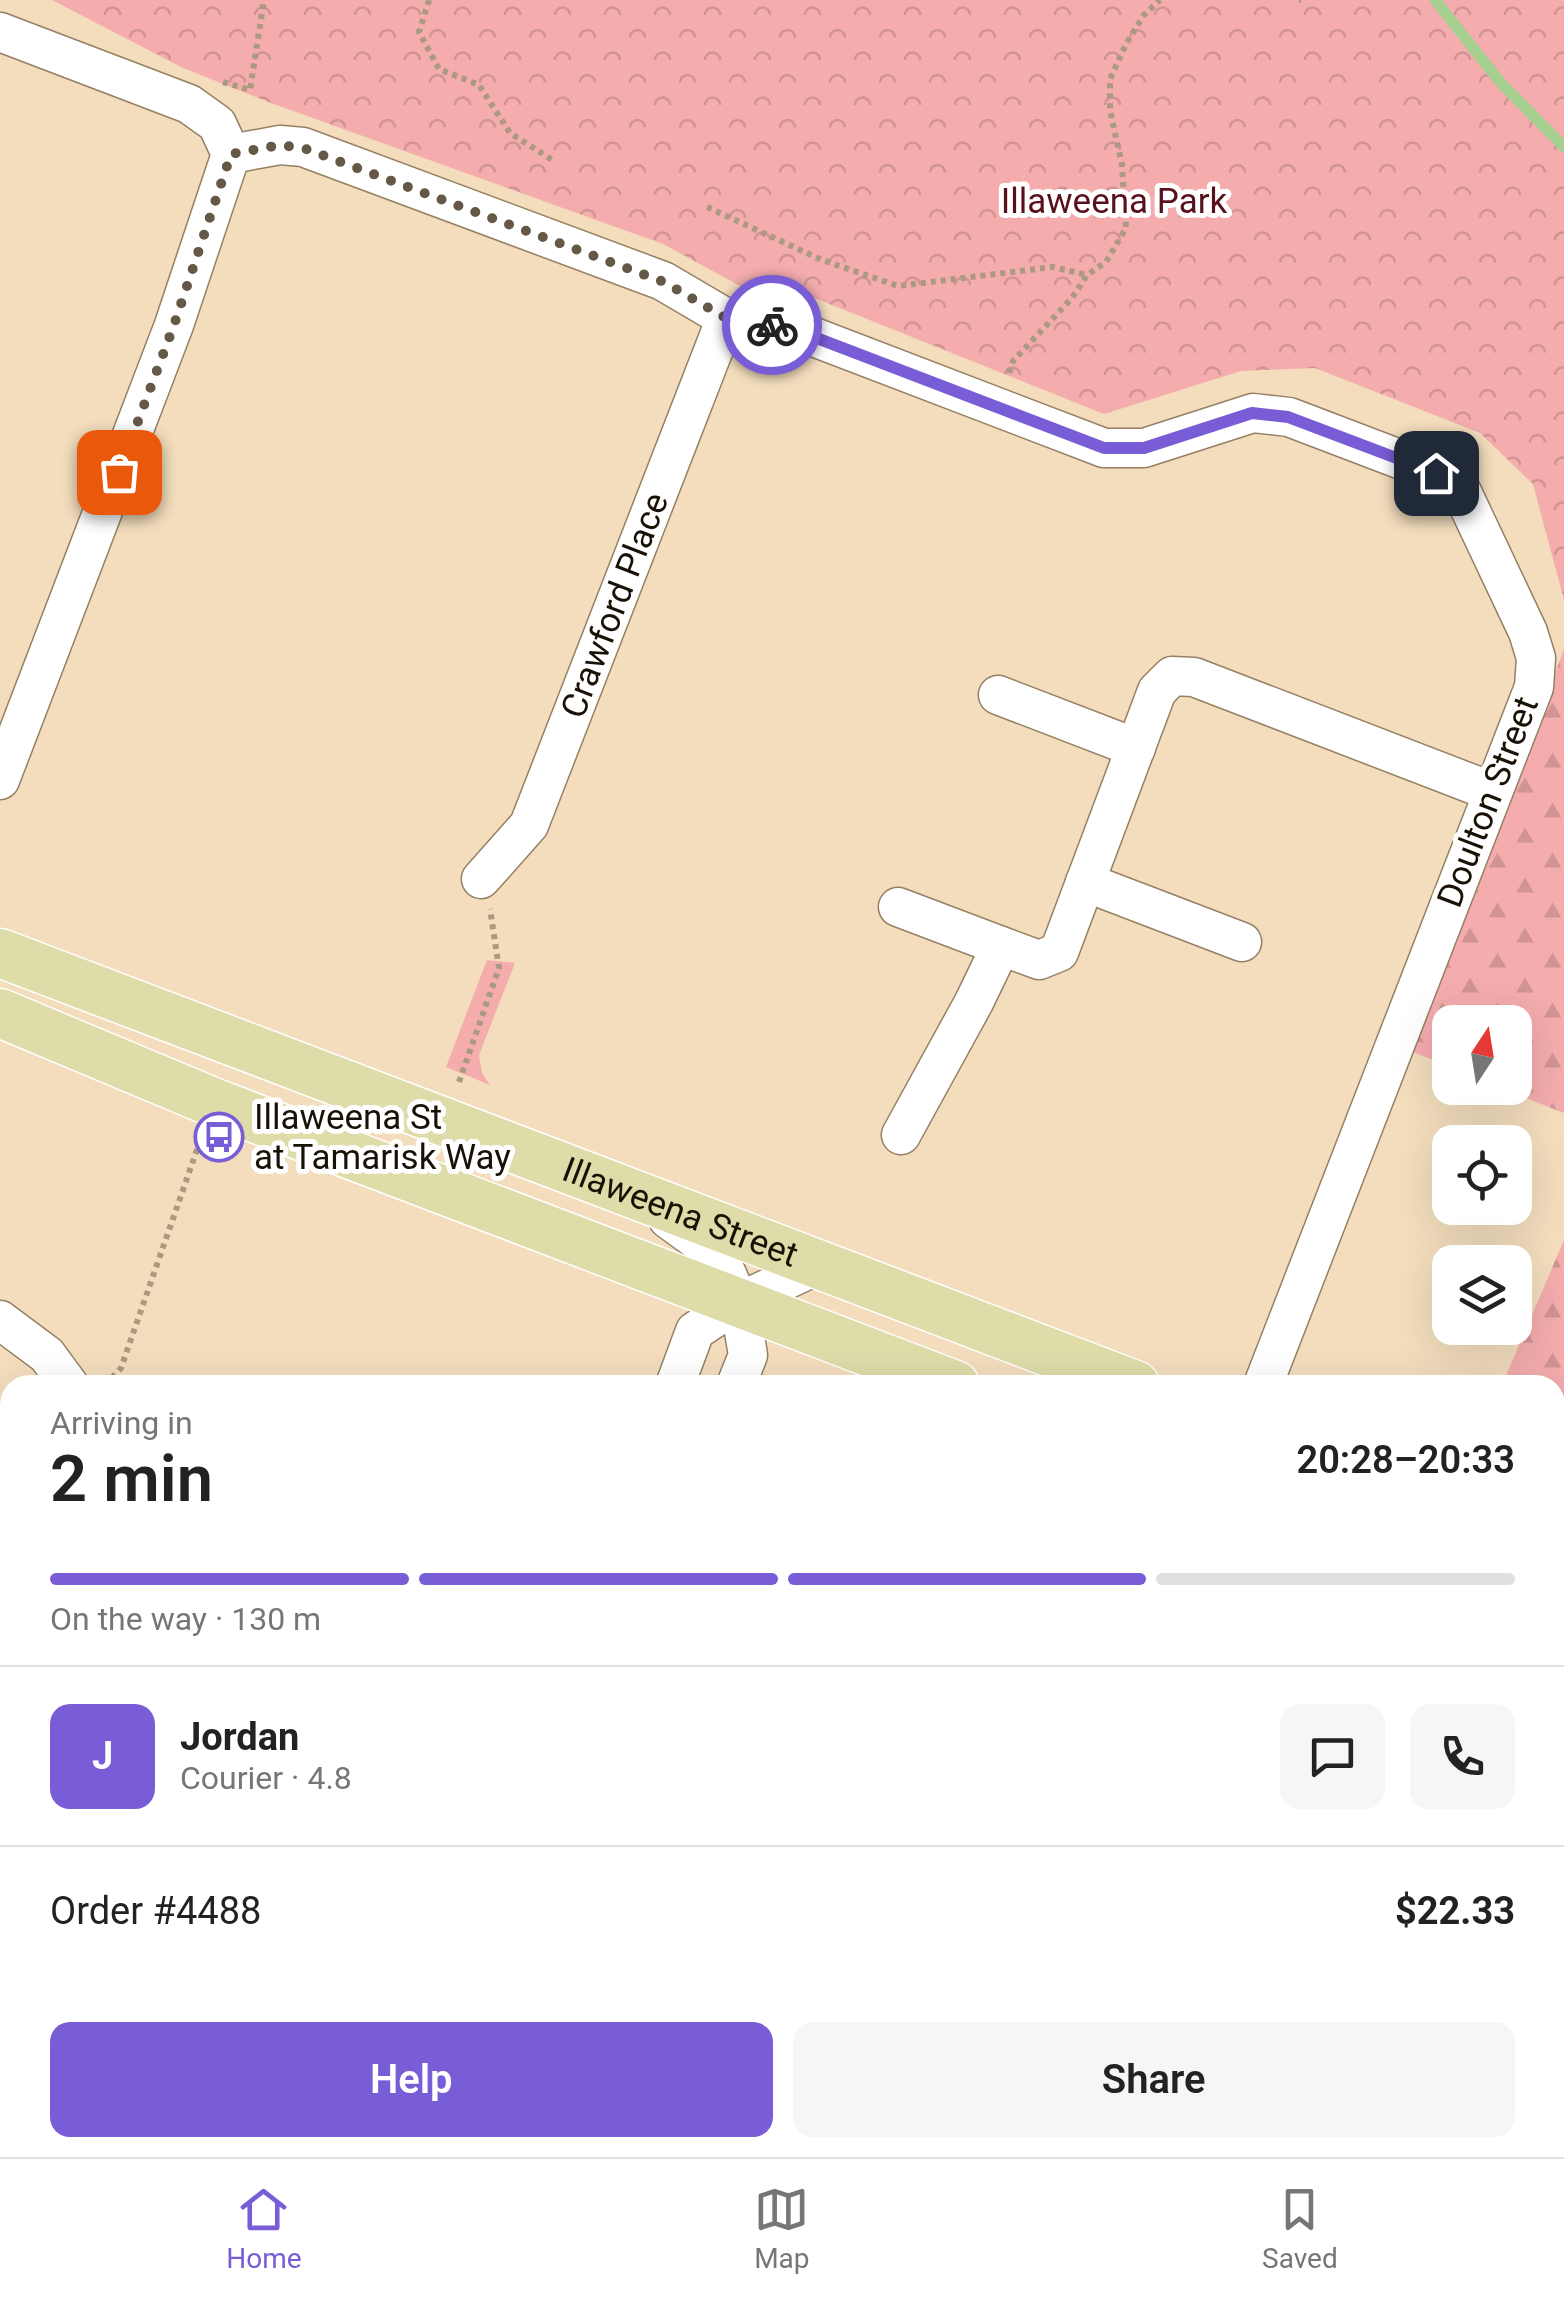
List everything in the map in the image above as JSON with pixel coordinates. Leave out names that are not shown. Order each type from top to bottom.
[{"type":"main road","name":"Illaweena Street","points":[[0,953],[1109,1375]]},
{"type":"main road","name":"Illaweena Street","points":[[0,1014],[216,1104],[929,1375]]},
{"type":"street","points":[[0,32],[189,104],[218,124],[231,154],[174,325],[0,780]]},
{"type":"street","name":"Doulton Street","points":[[231,154],[280,145],[303,148],[664,282],[726,318],[793,329],[1104,448],[1144,448],[1252,413],[1288,417],[1436,473],[1461,490],[1528,632],[1536,658],[1534,687],[1267,1375]]},
{"type":"street","name":"Crawford Place","points":[[482,879],[529,824],[726,318]]},
{"type":"street","points":[[898,907],[1039,960],[1059,952],[1157,691],[1172,676],[1194,678],[1493,792]]},
{"type":"street","points":[[998,695],[1136,748]]},
{"type":"street","points":[[1085,882],[1242,942]]},
{"type":"street","points":[[901,1134],[974,1002],[1000,946]]},
{"type":"street","points":[[629,1191],[719,1256],[740,1302],[742,1370],[825,1335]]},
{"type":"street","points":[[679,1375],[694,1334],[740,1302],[820,1264]]},
{"type":"street","points":[[664,1273],[694,1334]]},
{"type":"street","points":[[0,1320],[47,1355],[62,1375]]},
{"type":"path","points":[[189,104],[206,76],[250,90],[264,0]]},
{"type":"path","points":[[429,0],[419,32],[439,69],[479,85],[510,133],[554,161]]},
{"type":"path","points":[[997,408],[1013,361],[1072,298],[1087,275],[1106,262],[1126,228],[1122,164],[1110,110],[1110,80],[1144,14],[1160,0]]},
{"type":"path","points":[[706,208],[822,260],[898,286],[1053,267],[1087,275]]},
{"type":"path","points":[[458,1082],[499,968],[482,879]]},
{"type":"path","points":[[115,1375],[121,1368],[201,1139]]},
{"type":"green space","name":"Illaweena Park","points":[[52,0],[1564,0],[1564,600],[1533,484],[1480,433],[1315,368],[1241,371],[1104,414],[807,295],[742,287],[663,244],[271,103],[183,68]]},
{"type":"green space","points":[[1564,649],[1564,1113],[1532,1100],[1532,1005],[1432,1005],[1432,1060],[1413,1052]]},
{"type":"green space","points":[[487,960],[515,963],[479,1055],[482,1073],[490,1085],[446,1067]]},
{"type":"green space","points":[[1564,1240],[1564,1375],[1506,1375],[1519,1345],[1532,1345],[1532,1315]]},
{"type":"waterway","points":[[1435,0],[1501,83],[1564,147]]},
{"type":"way so far","points":[[119,472],[174,325],[231,154],[280,145],[303,148],[664,282],[726,318],[772,325]]},
{"type":"place","name":"Illaweena St at Tamarisk Way","points":[[219,1137]]},
{"type":"route","points":[[772,325],[793,329],[1104,448],[1144,448],[1252,413],[1288,417],[1436,473]]}]
